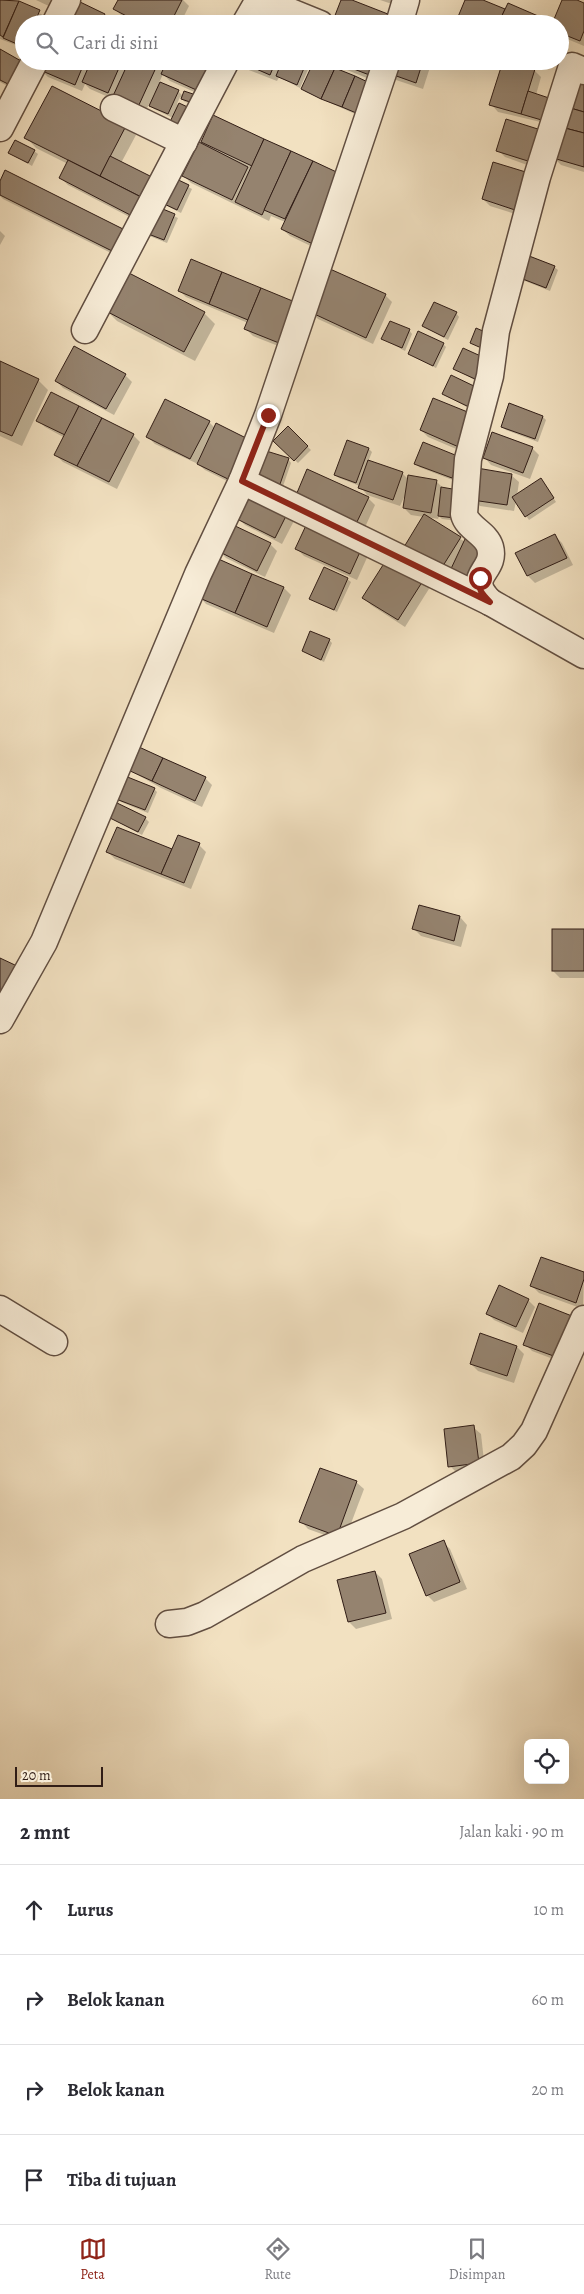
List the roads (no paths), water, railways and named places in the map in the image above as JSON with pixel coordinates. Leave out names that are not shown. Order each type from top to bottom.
[{"type":"street","points":[[59,15],[67,0]]},
{"type":"street","points":[[402,15],[406,0]]},
{"type":"street","points":[[250,15],[256,5],[266,2],[298,15]]},
{"type":"street","points":[[490,602],[481,592],[478,585],[487,567],[490,546],[466,520],[464,514],[468,459],[490,376],[496,331],[537,177],[572,66],[584,71]]},
{"type":"street","points":[[0,128],[30,70]]},
{"type":"street","points":[[85,330],[221,70]]},
{"type":"street","points":[[0,1020],[44,942],[198,574],[242,481],[268,415],[384,70]]},
{"type":"street","points":[[114,108],[184,142]]},
{"type":"street","points":[[242,481],[490,602],[584,655]]},
{"type":"street","points":[[0,1309],[54,1342]]},
{"type":"street","points":[[168,1624],[187,1622],[205,1615],[303,1559],[403,1516],[511,1457],[524,1446],[534,1431],[584,1319]]}]
